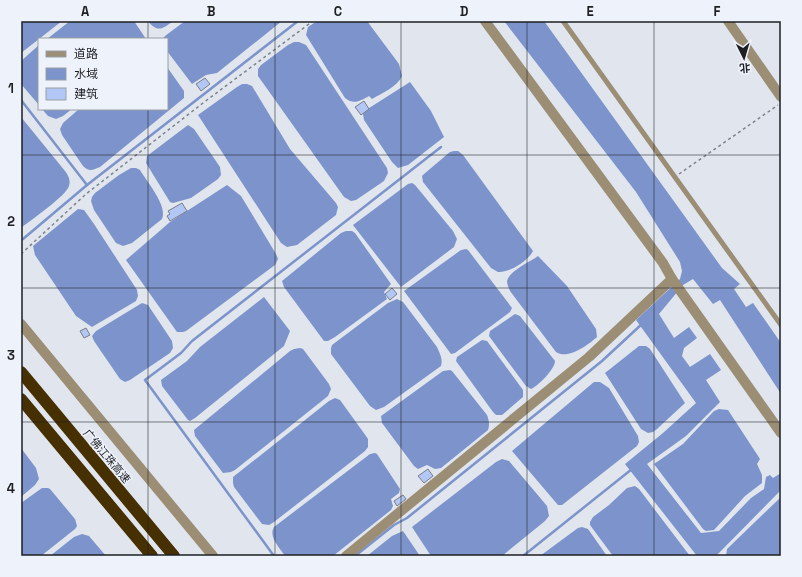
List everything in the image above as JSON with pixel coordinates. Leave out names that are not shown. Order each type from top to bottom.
[{"type":"highway","name":"广佛江珠高速","points":[[21,372],[174,556]]},
{"type":"highway","points":[[21,399],[152,556]]},
{"type":"street","points":[[485,21],[663,263],[672,279],[781,433]]},
{"type":"street","points":[[728,21],[781,97]]},
{"type":"street","points":[[346,556],[589,357],[672,279]]},
{"type":"street","points":[[21,324],[213,556]]},
{"type":"lane","points":[[563,21],[781,325]]},
{"type":"path","points":[[21,254],[92,189],[203,103],[313,21]]},
{"type":"path","points":[[675,177],[781,103]]},
{"type":"water","points":[[21,21],[62,21],[40,38],[38,38],[38,40],[21,53]]},
{"type":"water","points":[[70,21],[134,21],[145,38],[48,38]]},
{"type":"water","points":[[148,21],[173,21],[163,28],[157,28],[151,25]]},
{"type":"water","points":[[185,21],[282,21],[217,73],[206,75],[192,84],[168,52],[168,38],[164,38]]},
{"type":"water","points":[[317,21],[367,21],[399,64],[402,76],[400,80],[389,89],[372,99],[369,96],[360,101],[354,102],[345,98],[306,35],[308,27]]},
{"type":"water","points":[[504,21],[544,21],[722,268],[740,284],[734,289],[746,307],[753,303],[781,343],[781,394],[720,300],[713,304],[693,279],[683,285],[659,314],[674,338],[689,327],[697,338],[684,348],[682,356],[690,367],[710,354],[721,370],[706,380],[720,402],[686,436],[647,464],[701,533],[719,531],[751,498],[764,489],[766,477],[770,475],[773,478],[781,473],[781,490],[716,556],[697,556],[625,464],[663,433],[696,403],[636,320],[680,279],[682,271],[680,262],[636,192]]},
{"type":"water","points":[[294,42],[299,42],[306,45],[387,168],[388,173],[384,181],[356,200],[351,201],[344,197],[258,76],[258,69],[261,65]]},
{"type":"water","points":[[38,46],[38,104],[21,84],[21,61]]},
{"type":"water","points":[[168,68],[184,91],[184,98],[100,167],[95,169],[87,169],[83,166],[62,135],[60,129],[63,123],[78,110],[168,110]]},
{"type":"water","points":[[410,82],[431,111],[444,137],[408,165],[398,168],[392,162],[364,120],[363,114],[366,110]]},
{"type":"water","points":[[242,84],[252,86],[290,149],[338,207],[336,215],[297,245],[287,247],[281,243],[198,115]]},
{"type":"water","points":[[43,110],[71,110],[56,119],[48,116]]},
{"type":"water","points":[[21,117],[65,171],[70,182],[62,196],[21,228]]},
{"type":"water","points":[[188,125],[194,129],[220,167],[221,175],[218,179],[191,198],[173,203],[170,202],[146,163],[147,156]]},
{"type":"water","points":[[458,151],[463,155],[533,251],[527,259],[518,266],[502,272],[498,272],[491,268],[423,182],[422,176],[424,174],[450,152]]},
{"type":"water","points":[[131,168],[140,170],[152,187],[160,201],[163,214],[162,219],[132,243],[123,246],[116,243],[94,210],[91,201],[95,193]]},
{"type":"water","points":[[412,183],[453,231],[457,239],[454,247],[401,287],[353,225],[408,184]]},
{"type":"water","points":[[227,185],[241,196],[278,259],[275,265],[186,331],[177,332],[126,260],[170,222]]},
{"type":"water","points":[[78,209],[84,210],[94,224],[137,290],[138,296],[136,301],[92,327],[76,316],[35,255],[33,246]]},
{"type":"water","points":[[352,231],[355,233],[391,284],[384,292],[387,299],[335,337],[328,341],[324,341],[284,287],[282,281],[341,233]]},
{"type":"water","points":[[466,249],[512,308],[510,312],[455,353],[451,354],[404,291],[461,250]]},
{"type":"water","points":[[538,256],[567,286],[596,329],[597,337],[572,353],[561,354],[556,352],[510,291],[507,281],[509,277],[520,267]]},
{"type":"water","points":[[264,297],[290,331],[284,346],[195,418],[190,421],[188,420],[162,386],[161,380],[187,361],[200,347]]},
{"type":"water","points":[[397,299],[403,302],[437,347],[442,363],[441,366],[384,407],[376,410],[370,406],[331,354],[331,348],[332,345],[388,303]]},
{"type":"water","points":[[142,303],[148,305],[172,341],[173,348],[170,353],[125,382],[120,379],[92,336],[96,331]]},
{"type":"water","points":[[515,314],[520,316],[555,361],[546,377],[531,389],[526,386],[489,336],[490,331]]},
{"type":"water","points":[[482,340],[487,341],[523,390],[523,397],[502,415],[496,415],[493,412],[456,361],[457,357]]},
{"type":"water","points":[[639,346],[646,346],[650,349],[685,403],[657,429],[648,433],[641,429],[605,373]]},
{"type":"water","points":[[300,348],[303,349],[329,384],[331,389],[328,396],[235,470],[223,473],[195,436],[194,430],[290,351]]},
{"type":"water","points":[[450,370],[487,415],[489,422],[488,430],[441,468],[435,469],[427,465],[418,469],[414,466],[382,423],[381,416],[443,371]]},
{"type":"water","points":[[594,382],[600,382],[609,388],[638,436],[639,442],[637,446],[562,505],[558,505],[512,451]]},
{"type":"water","points":[[335,398],[340,400],[366,436],[368,439],[368,447],[365,451],[274,522],[269,525],[262,524],[234,487],[233,477],[329,401]]},
{"type":"water","points":[[719,409],[728,410],[760,459],[757,464],[762,475],[762,483],[745,496],[714,530],[706,531],[654,464],[683,444],[714,411]]},
{"type":"water","points":[[21,448],[36,468],[39,479],[35,485],[21,497]]},
{"type":"water","points":[[375,453],[400,489],[399,493],[391,499],[393,506],[391,510],[333,556],[285,556],[272,535],[274,527],[370,454]]},
{"type":"water","points":[[502,459],[509,461],[547,506],[549,516],[545,521],[502,556],[431,556],[412,527],[496,462]]},
{"type":"water","points":[[635,486],[639,489],[690,556],[613,556],[590,525],[590,522],[593,517],[609,505],[627,488]]},
{"type":"water","points":[[42,488],[50,489],[75,519],[77,526],[41,556],[21,556],[21,503]]},
{"type":"water","points":[[781,497],[781,556],[726,556],[727,549]]},
{"type":"water","points":[[582,527],[588,529],[607,556],[540,556],[578,528]]},
{"type":"water","points":[[403,531],[420,556],[367,556],[392,536]]},
{"type":"water","points":[[82,534],[89,536],[106,556],[50,556],[74,537]]},
{"type":"building","points":[[205,78],[210,84],[201,91],[196,84]]},
{"type":"building","points":[[364,101],[369,109],[361,115],[355,107]]},
{"type":"building","points":[[182,203],[187,211],[170,221],[167,216],[170,214],[168,211]]},
{"type":"building","points":[[392,288],[397,294],[390,300],[385,294]]},
{"type":"building","points":[[86,328],[90,335],[84,338],[80,331]]},
{"type":"building","points":[[428,469],[433,476],[424,483],[418,476]]},
{"type":"building","points":[[403,495],[406,499],[397,506],[394,501]]},
{"type":"waterway","points":[[23,239],[87,185],[298,21]]},
{"type":"waterway","points":[[21,100],[87,185]]},
{"type":"waterway","points":[[274,556],[145,380],[181,353],[192,341],[441,147]]},
{"type":"waterway","points":[[355,556],[394,525],[407,518],[602,361],[643,323]]},
{"type":"waterway","points":[[523,556],[632,469]]}]
